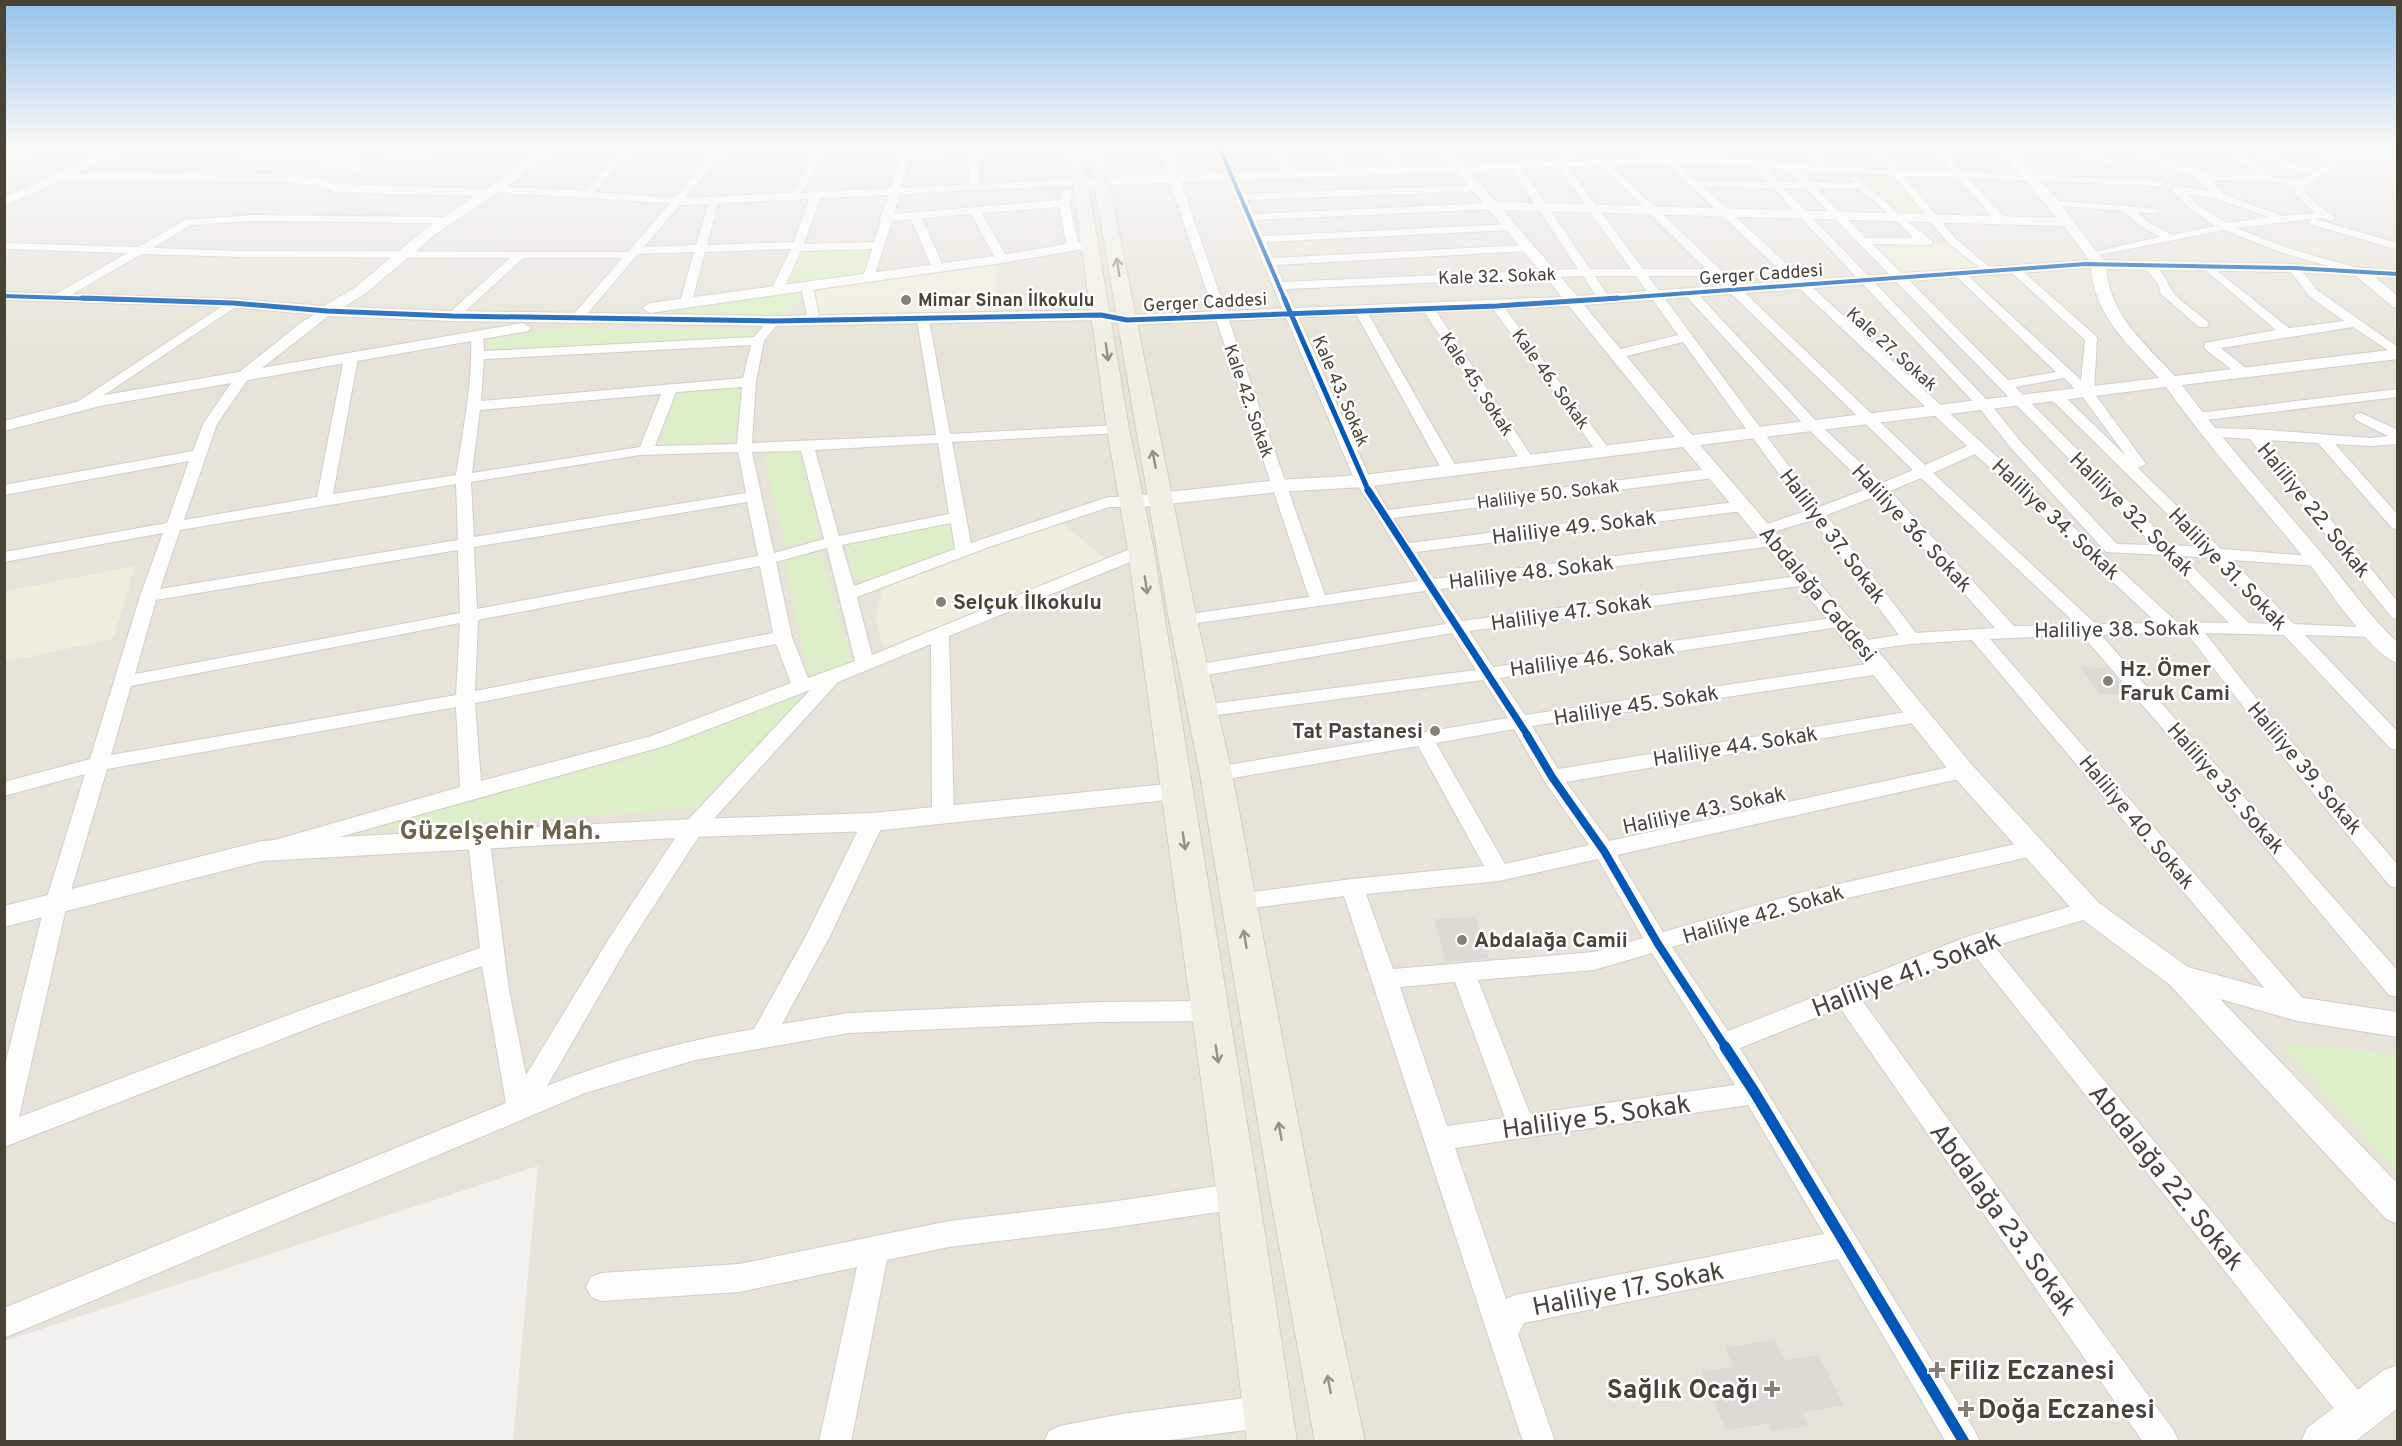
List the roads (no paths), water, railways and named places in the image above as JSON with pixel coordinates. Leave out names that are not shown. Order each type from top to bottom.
[{"type":"main road","points":[[1079,216],[1081,246],[1114,318],[1161,498],[1216,774],[1290,1189],[1340,1442]]},
{"type":"main road","points":[[1105,216],[1111,223],[1118,429],[1141,551],[1238,1196],[1270,1426]]},
{"type":"street","points":[[4,1126],[56,904],[149,596],[210,424],[243,376],[327,311],[361,290],[454,216]]},
{"type":"street","points":[[577,318],[664,216]]},
{"type":"street","points":[[686,302],[710,216]]},
{"type":"street","points":[[777,290],[808,216]]},
{"type":"street","points":[[869,278],[885,218],[900,216]]},
{"type":"street","points":[[916,216],[938,268]]},
{"type":"street","points":[[978,216],[1002,259]]},
{"type":"street","name":"Kale 42. Sokak","points":[[1187,216],[1319,600]]},
{"type":"street","points":[[1248,218],[1279,216]]},
{"type":"street","name":"Abdalağa Caddesi","points":[[1502,216],[1618,354],[1687,441],[1807,580],[1963,771],[2090,910],[2179,976],[2297,1009],[2397,1025]]},
{"type":"street","points":[[1548,216],[1604,299]]},
{"type":"street","name":"Haliliye 37. Sokak","points":[[1598,216],[1756,434],[1911,639]]},
{"type":"street","name":"Haliliye 35. Sokak","points":[[1660,216],[1924,473],[2087,624],[2088,631],[2290,861],[2397,988]]},
{"type":"street","name":"Kale 27. Sokak","points":[[1729,216],[1864,345],[1939,411]]},
{"type":"street","points":[[1804,216],[1984,405],[2016,445],[2112,549]]},
{"type":"street","name":"Haliliye 32. Sokak","points":[[1838,216],[2244,628]]},
{"type":"street","points":[[1883,216],[2068,222]]},
{"type":"street","points":[[1998,216],[2001,220]]},
{"type":"street","points":[[2064,216],[2096,259],[2100,285],[2116,322],[2171,381],[2202,425],[2317,561],[2373,632],[2397,656]]},
{"type":"street","points":[[2136,216],[2170,239]]},
{"type":"street","points":[[2210,216],[2262,243],[2360,272],[2397,304]]},
{"type":"street","points":[[2277,216],[2281,218]]},
{"type":"street","points":[[2096,259],[2170,239],[2227,227],[2281,218],[2329,218],[2327,216]]},
{"type":"street","points":[[1899,217],[1923,242]]},
{"type":"street","points":[[2297,217],[2397,247]]},
{"type":"street","points":[[60,297],[189,222],[253,218],[449,220]]},
{"type":"street","name":"Kale 43. Sokak","points":[[1248,218],[1292,313],[1363,481],[1486,674],[1520,722],[1552,777],[1604,851],[1658,944],[1755,1093],[1964,1442]]},
{"type":"street","points":[[1934,218],[1952,241],[1989,272]]},
{"type":"street","points":[[1259,239],[1511,227]]},
{"type":"street","points":[[1863,241],[1952,241]]},
{"type":"street","points":[[4,246],[402,256],[632,253],[877,245]]},
{"type":"street","points":[[4,426],[99,401],[577,318],[1081,246]]},
{"type":"street","points":[[1268,262],[1528,248]]},
{"type":"street","points":[[453,316],[520,255]]},
{"type":"street","name":"Gerger Caddesi","points":[[577,318],[814,321],[1114,318],[1497,306],[2016,270],[2096,259],[2150,266],[2294,268],[2397,274]]},
{"type":"street","points":[[2150,266],[2164,284],[2165,291],[2203,324]]},
{"type":"street","points":[[2207,266],[2286,332]]},
{"type":"street","points":[[2294,268],[2313,293],[2397,353]]},
{"type":"street","points":[[2016,270],[2091,339],[2087,393]]},
{"type":"street","name":"Kale 32. Sokak","points":[[1279,286],[1549,273],[1716,272]]},
{"type":"street","points":[[1961,274],[2087,393],[2177,514]]},
{"type":"street","points":[[807,286],[814,321]]},
{"type":"street","name":"Haliliye 36. Sokak","points":[[1691,294],[1813,426],[1880,490],[2009,632]]},
{"type":"street","points":[[4,296],[233,303],[327,311],[453,316],[577,318]]},
{"type":"street","points":[[75,408],[233,303]]},
{"type":"street","name":"Kale 46. Sokak","points":[[1497,306],[1604,452]]},
{"type":"street","name":"Kale 45. Sokak","points":[[1428,308],[1527,460]]},
{"type":"street","points":[[1360,310],[1450,470]]},
{"type":"street","points":[[923,320],[964,551]]},
{"type":"street","points":[[774,321],[758,341],[749,382],[744,447],[783,637],[801,686]]},
{"type":"street","points":[[2245,373],[2210,346],[2286,332],[2355,323]]},
{"type":"street","points":[[471,791],[465,699],[469,616],[463,479],[474,406],[478,355],[477,336]]},
{"type":"street","points":[[1618,354],[1686,337]]},
{"type":"street","points":[[478,355],[758,341]]},
{"type":"street","points":[[849,594],[964,551],[1108,502],[1131,502],[1278,486],[1363,481],[2397,353]]},
{"type":"street","points":[[324,501],[351,358]]},
{"type":"street","points":[[2004,385],[2066,374]]},
{"type":"street","points":[[474,406],[749,382]]},
{"type":"street","points":[[646,451],[672,387]]},
{"type":"street","points":[[2202,425],[2397,393]]},
{"type":"street","name":"Haliliye 31. Sokak","points":[[2056,396],[2216,553],[2397,744]]},
{"type":"street","name":"Haliliye 34. Sokak","points":[[1939,411],[2089,550],[2182,627]]},
{"type":"street","points":[[2361,417],[2397,438]]},
{"type":"street","points":[[2202,425],[2253,433],[2322,439],[2370,442],[2397,438]]},
{"type":"street","points":[[4,557],[172,526],[646,451],[944,440],[1118,429]]},
{"type":"street","name":"Haliliye 22. Sokak","points":[[2253,433],[2397,614]]},
{"type":"street","points":[[2322,439],[2397,525]]},
{"type":"street","points":[[807,446],[832,542],[849,594],[865,664]]},
{"type":"street","name":"Haliliye 48. Sokak","points":[[1184,620],[1768,536],[1817,514],[1924,473],[1977,447]]},
{"type":"street","points":[[4,490],[198,455]]},
{"type":"street","name":"Haliliye 50. Sokak","points":[[1383,515],[1714,473]]},
{"type":"street","points":[[149,596],[754,496]]},
{"type":"street","name":"Haliliye 49. Sokak","points":[[1405,548],[1743,506]]},
{"type":"street","points":[[2381,507],[2397,516]]},
{"type":"street","points":[[123,682],[766,560],[832,542],[958,517]]},
{"type":"street","points":[[2089,550],[2168,550],[2317,561]]},
{"type":"street","points":[[4,917],[262,851],[471,791],[658,741],[801,686],[831,678],[1141,551]]},
{"type":"street","name":"Haliliye 47. Sokak","points":[[1194,671],[1458,627],[1807,580]]},
{"type":"street","name":"Haliliye 46. Sokak","points":[[1202,711],[1486,674],[1839,622]]},
{"type":"street","name":"Haliliye 38. Sokak","points":[[1860,646],[1911,639],[2009,632],[2182,627],[2373,632]]},
{"type":"street","name":"Haliliye 39. Sokak","points":[[2182,627],[2397,880]]},
{"type":"street","points":[[940,633],[943,814]]},
{"type":"street","name":"Haliliye 40. Sokak","points":[[1977,635],[2297,1009]]},
{"type":"street","points":[[4,789],[98,764],[465,699],[783,637]]},
{"type":"street","name":"Haliliye 45. Sokak","points":[[1216,774],[1520,722],[1880,668]]},
{"type":"street","points":[[520,1109],[618,942],[693,828],[831,678]]},
{"type":"street","name":"Haliliye 44. Sokak","points":[[1552,777],[1919,716]]},
{"type":"street","points":[[1424,739],[1499,873]]},
{"type":"street","name":"Haliliye 43. Sokak","points":[[1238,902],[1352,887],[1499,873],[1963,771]]},
{"type":"street","points":[[262,851],[693,828],[873,822],[1177,792]]},
{"type":"street","points":[[762,1038],[818,936],[873,822]]},
{"type":"street","points":[[479,841],[497,990],[520,1109]]},
{"type":"street","name":"Haliliye 42. Sokak","points":[[1385,979],[1594,961],[1803,900],[2033,848]]},
{"type":"street","points":[[1352,887],[1385,979],[1539,1442]]},
{"type":"street","name":"Haliliye 41. Sokak","points":[[1724,1044],[1977,942],[2090,910]]},
{"type":"street","name":"Abdalağa 22. Sokak","points":[[1977,942],[2357,1413]]},
{"type":"street","points":[[4,1135],[316,1015],[493,953]]},
{"type":"street","points":[[1463,972],[1521,1126]]},
{"type":"street","points":[[2179,976],[2397,1208]]},
{"type":"street","name":"Abdalağa 23. Sokak","points":[[1845,996],[2163,1442]]},
{"type":"street","points":[[4,1323],[580,1084],[683,1053],[849,1023],[1099,1012],[1210,1011]]},
{"type":"street","name":"Haliliye 5. Sokak","points":[[1437,1139],[1755,1093]]},
{"type":"street","points":[[601,1287],[739,1278],[949,1234],[1110,1215],[1238,1196]]},
{"type":"street","name":"Haliliye 17. Sokak","points":[[1502,1332],[1515,1310],[1844,1244]]},
{"type":"street","points":[[835,1442],[875,1250]]},
{"type":"street","points":[[2320,1442],[2397,1384]]},
{"type":"street","points":[[1060,1442],[1122,1430],[1270,1426]]},
{"type":"place","name":"Mimar Sinan İlkokulu","points":[[906,300]]},
{"type":"place","name":"Selçuk İlkokulu","points":[[941,602]]},
{"type":"place","name":"Hz. Ömer Faruk Cami","points":[[2108,681]]},
{"type":"place","name":"Tat Pastanesi","points":[[1435,731]]},
{"type":"place","name":"Abdalağa Camii","points":[[1462,940]]},
{"type":"place","name":"Filiz Eczanesi","points":[[1937,1370]]},
{"type":"place","name":"Sağlık Ocağı","points":[[1772,1389]]},
{"type":"place","name":"Doğa Eczanesi","points":[[1966,1409]]},
{"type":"district","name":"Güzelşehir Mah.","points":[[500,830]]}]
